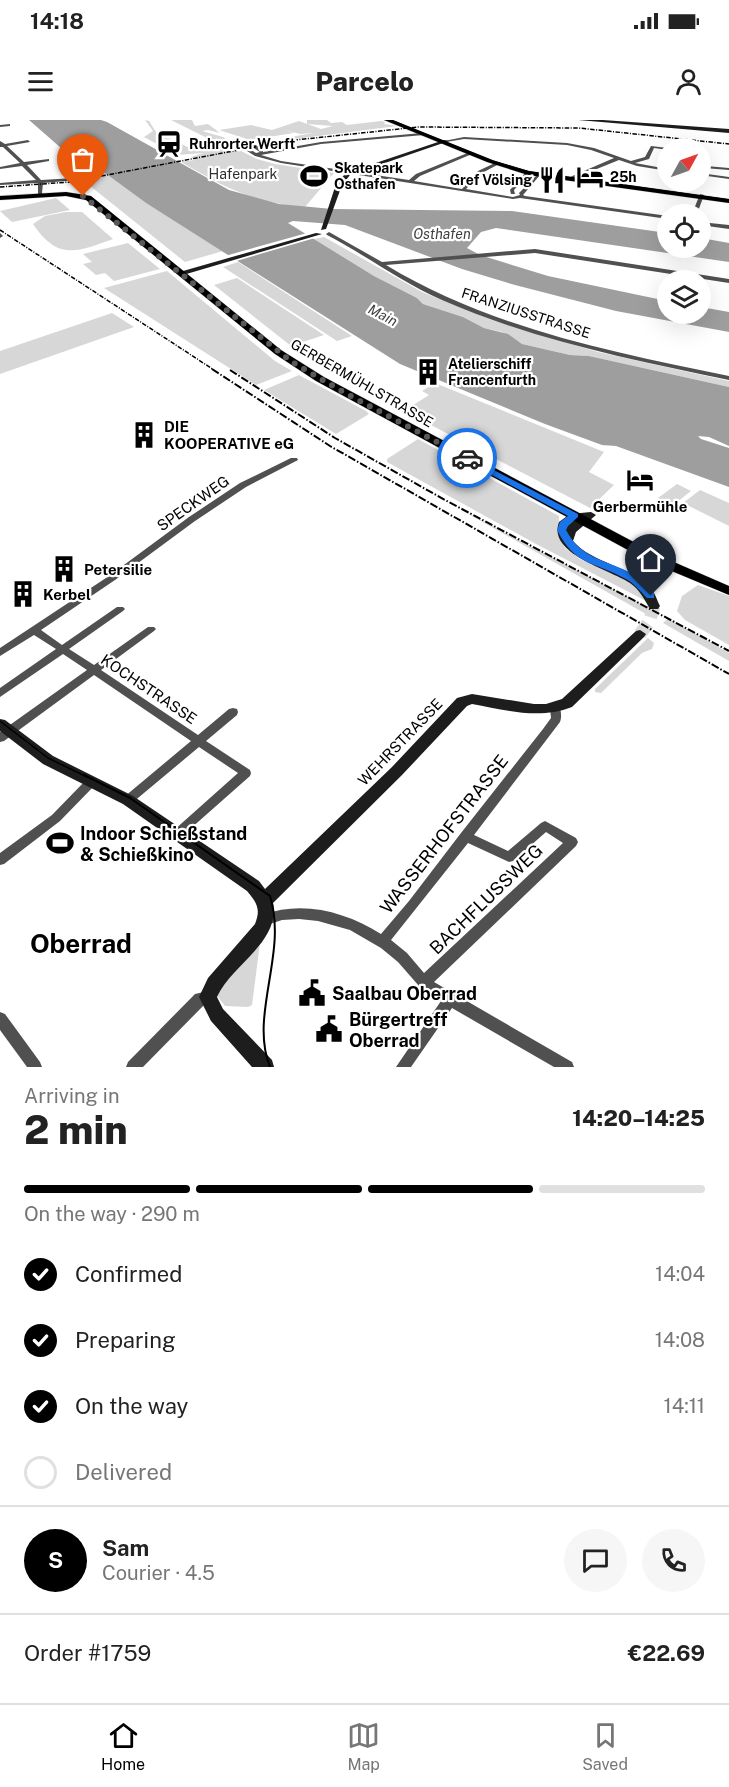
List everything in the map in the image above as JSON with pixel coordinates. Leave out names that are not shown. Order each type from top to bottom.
[{"type":"main road","points":[[387,120],[534,173],[729,200]]},
{"type":"main road","points":[[397,120],[497,163],[534,173],[576,179]]},
{"type":"main road","name":"GERBERMÜHLSTRASSE","points":[[0,197],[66,194],[88,198],[184,272],[292,362],[674,568],[729,591]]},
{"type":"main road","name":"GERBERMÜHLSTRASSE","points":[[583,517],[729,582]]},
{"type":"street","points":[[581,120],[729,131]]},
{"type":"street","points":[[0,126],[9,125]]},
{"type":"street","points":[[255,154],[321,143],[422,134]]},
{"type":"street","points":[[184,272],[321,231],[339,184],[344,179],[358,172],[446,142],[470,139],[567,144],[592,149],[628,163],[657,168]]},
{"type":"street","points":[[1,145],[28,141]]},
{"type":"street","points":[[248,142],[264,152],[285,159],[358,172]]},
{"type":"street","points":[[238,144],[255,154],[281,162],[511,194],[515,198],[521,196],[657,216]]},
{"type":"street","points":[[1,145],[41,183],[42,195]]},
{"type":"street","points":[[628,163],[647,158],[653,147],[657,148]]},
{"type":"street","points":[[412,180],[470,153]]},
{"type":"street","points":[[576,179],[617,159]]},
{"type":"street","points":[[0,168],[47,160]]},
{"type":"street","points":[[465,188],[482,171],[497,163]]},
{"type":"street","points":[[711,168],[729,170]]},
{"type":"street","points":[[511,194],[512,190],[534,173]]},
{"type":"street","points":[[521,196],[534,173]]},
{"type":"street","points":[[711,175],[729,177]]},
{"type":"street","points":[[0,184],[75,179]]},
{"type":"street","points":[[698,204],[702,196]]},
{"type":"street","points":[[711,225],[729,227]]},
{"type":"street","name":"FRANZIUSSTRASSE","points":[[321,231],[443,298],[517,326],[594,348],[729,378]]},
{"type":"street","points":[[383,266],[416,265],[425,261],[526,251],[729,281]]},
{"type":"street","name":"SPECKWEG","points":[[0,653],[112,578],[243,485],[294,460]]},
{"type":"street","points":[[583,517],[569,531],[567,543],[580,555],[637,581],[648,592],[654,606]]},
{"type":"street","points":[[0,693],[120,609]]},
{"type":"street","points":[[151,629],[3,731],[48,760],[128,800],[253,886],[265,900],[268,910],[267,919],[256,936],[215,980],[208,997],[217,1015],[264,1066]]},
{"type":"street","name":"KOCHSTRASSE","points":[[34,630],[246,773],[177,834]]},
{"type":"street","points":[[555,708],[567,703],[640,634]]},
{"type":"street","name":"WEHRSTRASSE","points":[[265,900],[397,771],[462,702],[472,699],[533,709],[555,708]]},
{"type":"street","name":"WASSERHOFSTRASSE","points":[[383,941],[552,725],[557,717],[555,708]]},
{"type":"street","points":[[128,800],[233,712]]},
{"type":"street","points":[[2,856],[56,818],[91,782]]},
{"type":"street","name":"BACHFLUSSWEG","points":[[424,982],[572,842],[545,826],[509,857],[465,836]]},
{"type":"street","points":[[267,919],[285,914],[321,916],[340,921],[383,941],[408,963],[424,982],[567,1067]]},
{"type":"street","points":[[134,1067],[200,999],[208,997]]},
{"type":"street","points":[[403,1067],[450,999]]},
{"type":"street","points":[[0,1019],[35,1067]]},
{"type":"green space","name":"Hafenpark","points":[[145,120],[149,121],[156,132],[194,150],[221,145],[171,120],[192,120],[195,126],[208,124],[220,133],[202,131],[223,137],[239,146],[235,148],[257,159],[334,173],[305,207],[269,202],[226,186],[181,162],[194,160],[191,157],[203,153],[177,155],[144,137],[153,131]]},
{"type":"green space","points":[[307,120],[327,120],[331,123],[342,122],[347,125],[381,121],[385,122],[384,124],[397,126],[287,140],[285,138],[313,133],[300,134],[285,130],[294,133],[250,140],[219,130],[251,125],[272,130],[299,121],[307,124]],"holes":[[[307,124],[333,126],[321,129]]]},
{"type":"green space","points":[[75,158],[105,173],[146,203],[223,251],[185,262],[59,161]]},
{"type":"green space","points":[[56,198],[70,210],[12,222],[0,211]]},
{"type":"green space","points":[[82,212],[113,239],[78,250],[60,248],[51,244],[33,224],[45,216]]},
{"type":"green space","points":[[324,237],[422,292],[492,320],[598,352],[729,381],[729,387],[589,356],[570,355],[522,344],[502,332],[484,328],[463,317],[423,304],[417,298],[374,276],[314,239]]},
{"type":"green space","points":[[128,243],[160,269],[114,281],[105,273],[96,275],[83,264],[92,262],[83,254]]},
{"type":"green space","points":[[238,262],[352,336],[337,341],[223,267]]},
{"type":"green space","points":[[167,271],[275,361],[292,371],[256,385],[104,288]]},
{"type":"green space","points":[[237,278],[324,335],[291,346],[214,285]]},
{"type":"green space","points":[[112,313],[134,327],[0,374],[0,351]]},
{"type":"green space","points":[[299,375],[369,414],[336,434],[264,390]]},
{"type":"green space","points":[[435,383],[604,452],[589,472],[614,485],[590,508],[404,411],[429,395],[422,391]]},
{"type":"green space","points":[[418,439],[559,516],[558,535],[565,548],[580,559],[632,582],[648,602],[536,544],[387,462],[387,459]]},
{"type":"green space","points":[[677,484],[691,491],[672,506],[658,498]]},
{"type":"green space","points":[[700,490],[729,503],[729,526],[683,503]]},
{"type":"green space","points":[[456,507],[649,608],[646,614]]},
{"type":"green space","points":[[698,585],[729,596],[729,645],[685,620],[677,611],[682,596]]},
{"type":"green space","points":[[668,618],[729,653],[729,661],[663,623]]},
{"type":"green space","points":[[648,638],[654,643],[652,649],[642,653],[601,693],[595,692],[595,689]]},
{"type":"green space","points":[[260,943],[252,1005],[248,1007],[225,1006],[218,997],[219,990]]},
{"type":"water","points":[[29,120],[101,120],[107,122],[229,190],[279,204],[332,209],[512,211],[657,232],[657,251],[496,228],[481,232],[467,248],[480,255],[548,276],[657,299],[657,319],[616,311],[515,285],[462,269],[345,225],[293,221],[288,223],[374,276],[417,298],[423,304],[463,317],[484,328],[508,334],[522,344],[570,355],[589,356],[729,387],[729,446],[709,437],[698,436],[729,448],[729,487],[616,446],[602,445],[545,424],[400,364],[146,203],[105,173],[69,155]]},
{"type":"water","points":[[711,240],[729,243],[729,262],[702,258],[711,258]]},
{"type":"water","points":[[711,309],[729,312],[729,332],[686,324],[711,324]]},
{"type":"pier","points":[[307,233],[315,238],[233,262],[225,256]]},
{"type":"tunnel","points":[[640,634],[649,622],[654,606]]},
{"type":"tram line","points":[[391,120],[493,161],[529,172],[729,200]]},
{"type":"tram line","points":[[0,721],[48,758],[87,777]]},
{"type":"tram line","points":[[84,775],[130,798],[270,896],[275,939],[264,1026],[265,1047],[270,1067]]},
{"type":"railway","points":[[0,187],[70,182],[286,141],[418,127],[579,128],[729,144]]},
{"type":"railway","points":[[0,230],[214,370]]},
{"type":"railway","points":[[212,369],[330,446],[729,674]]},
{"type":"railway","points":[[230,370],[335,438],[445,500],[729,651]]},
{"type":"way so far","points":[[83,196],[292,362],[467,458]]},
{"type":"place","name":"Ruhrorter Werft","points":[[169,144]]},
{"type":"place","name":"Skatepark Osthafen","points":[[314,176]]},
{"type":"place","name":"25h","points":[[590,177]]},
{"type":"place","name":"Gref Völsing","points":[[552,180]]},
{"type":"place","name":"Atelierschiff Francenfurth","points":[[428,372]]},
{"type":"place","name":"DIE KOOPERATIVE eG","points":[[144,435]]},
{"type":"place","name":"Gerbermühle","points":[[640,480]]},
{"type":"place","name":"Petersilie","points":[[64,569]]},
{"type":"place","name":"Kerbel","points":[[23,594]]},
{"type":"place","name":"Indoor Schießstand & Schießkino","points":[[60,843]]},
{"type":"place","name":"Saalbau Oberrad","points":[[312,993]]},
{"type":"place","name":"Bürgertreff Oberrad","points":[[329,1029]]},
{"type":"district","name":"Oberrad","points":[[81,943]]},
{"type":"route","points":[[467,458],[574,516],[563,524],[562,530],[570,547],[585,557],[631,577],[651,596]]},
{"type":"water label","name":"Osthafen","points":[[442,234]]},
{"type":"water label","name":"Main","points":[[383,315]]}]
